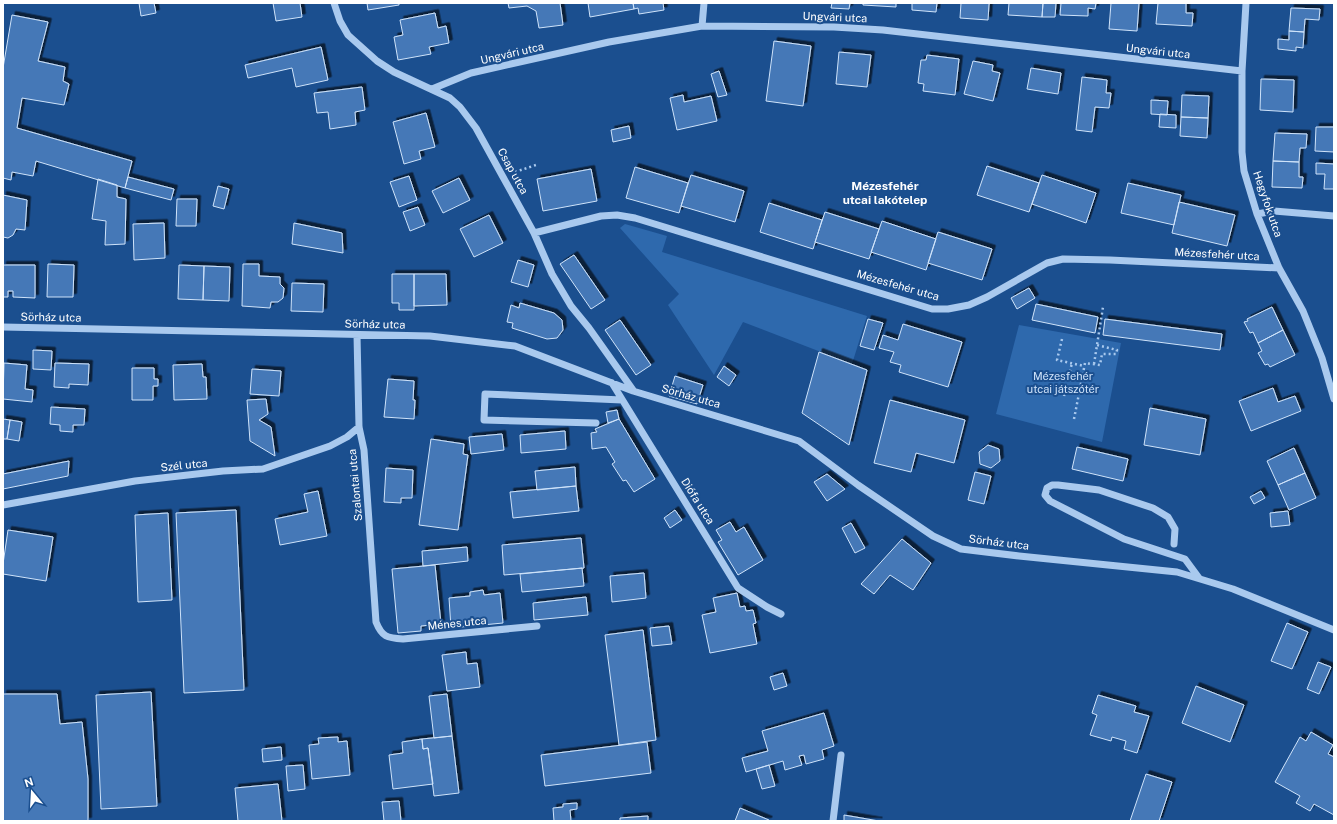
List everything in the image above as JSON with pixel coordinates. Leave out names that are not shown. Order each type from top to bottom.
[{"type":"street","name":"Csap utca","points":[[334,3],[340,21],[348,35],[377,61],[394,72],[450,98],[460,107],[476,128],[534,232],[552,274],[571,306],[589,328],[633,391]]},
{"type":"street","points":[[702,26],[704,3]]},
{"type":"street","name":"Hegyfok utca","points":[[1246,3],[1242,71],[1242,152],[1244,171],[1258,214],[1279,268],[1303,311],[1322,358],[1334,399]]},
{"type":"street","name":"Ungvári utca","points":[[432,89],[470,73],[609,42],[702,26],[834,27],[883,30],[1242,71]]},
{"type":"street","points":[[1258,214],[1274,211],[1334,216]]},
{"type":"street","name":"Mézesfehér utca","points":[[534,232],[601,216],[617,215],[635,218],[932,308],[948,309],[969,305],[987,298],[1047,263],[1063,259],[1279,268]]},
{"type":"street","name":"Sörház utca","points":[[3,327],[430,336],[515,346],[633,391],[799,441],[858,485],[933,536],[961,548],[1019,556],[1177,572],[1234,589],[1334,630]]},
{"type":"street","name":"Szalontai utca","points":[[357,335],[360,427],[364,450],[376,622],[380,632]]},
{"type":"street","name":"Diófa utca","points":[[612,383],[738,588],[767,607],[781,614]]},
{"type":"street","points":[[596,423],[484,420],[485,394],[622,400]]},
{"type":"street","name":"Szél utca","points":[[3,505],[135,481],[263,469],[330,446],[347,437],[360,427]]},
{"type":"street","points":[[1174,544],[1175,529],[1168,517],[1153,508],[1099,490],[1058,485],[1052,485],[1046,488],[1045,495],[1050,501],[1124,539],[1186,559],[1199,578]]},
{"type":"street","name":"Ménes utca","points":[[380,632],[390,638],[403,640],[537,626]]},
{"type":"street","points":[[833,821],[841,754]]},
{"type":"path","points":[[503,177],[536,165]]},
{"type":"path","points":[[1094,364],[1103,307]]},
{"type":"path","points":[[1062,339],[1057,360],[1084,366]]},
{"type":"path","points":[[1074,419],[1085,363],[1100,365],[1102,354],[1116,354],[1117,350],[1097,345]]},
{"type":"path","points":[[1064,396],[1072,363]]},
{"type":"green space","points":[[625,224],[667,236],[662,252],[867,316],[852,364],[743,322],[714,375],[668,305],[679,294],[620,228]]},
{"type":"green space","name":"Mézesfehér utcai játszótér","points":[[1019,325],[1121,343],[1102,442],[996,414]]},
{"type":"building","points":[[139,3],[154,3],[156,13],[141,16]]},
{"type":"building","points":[[273,3],[300,3],[302,17],[276,21]]},
{"type":"building","points":[[367,3],[399,3],[399,5],[368,10]]},
{"type":"building","points":[[508,3],[560,3],[563,25],[539,28],[536,11],[527,6],[509,8]]},
{"type":"building","points":[[588,3],[633,3],[634,9],[590,17]]},
{"type":"building","points":[[633,3],[663,3],[664,10],[639,14],[638,8],[634,9]]},
{"type":"building","points":[[832,3],[850,3],[849,9],[831,8]]},
{"type":"building","points":[[863,3],[896,3],[896,7],[863,5]]},
{"type":"building","points":[[912,3],[937,3],[936,12],[912,10]]},
{"type":"building","points":[[961,3],[991,3],[989,4],[988,20],[960,18]]},
{"type":"building","points":[[1009,3],[1043,3],[1042,17],[1008,15]]},
{"type":"building","points":[[1043,3],[1056,3],[1055,17],[1042,17]]},
{"type":"building","points":[[1061,3],[1096,3],[1095,9],[1088,8],[1088,16],[1060,15]]},
{"type":"building","points":[[1111,3],[1139,3],[1137,31],[1109,29]]},
{"type":"building","points":[[1158,3],[1186,3],[1186,13],[1193,13],[1192,26],[1156,24]]},
{"type":"building","points":[[1291,8],[1320,9],[1319,20],[1305,19],[1304,32],[1289,31]]},
{"type":"building","points":[[435,13],[438,28],[446,26],[449,43],[429,47],[431,54],[398,60],[394,37],[403,35],[400,20]]},
{"type":"building","points":[[12,15],[48,22],[38,61],[65,67],[63,81],[69,84],[64,105],[22,98],[17,128],[132,161],[125,188],[36,161],[33,176],[12,172],[11,180],[3,178],[3,68]]},
{"type":"building","points":[[1289,31],[1304,32],[1303,48],[1296,47],[1296,51],[1278,49],[1278,39],[1289,40]]},
{"type":"building","points":[[774,41],[811,46],[803,106],[766,101]]},
{"type":"building","points":[[321,47],[328,80],[296,87],[292,68],[248,78],[245,65]]},
{"type":"building","points":[[839,52],[871,55],[867,87],[836,84]]},
{"type":"building","points":[[927,55],[959,59],[955,95],[923,91],[924,84],[918,83],[921,60],[926,60]]},
{"type":"building","points":[[973,61],[993,65],[992,71],[1000,73],[993,101],[964,94]]},
{"type":"building","points":[[1031,68],[1061,73],[1058,94],[1027,89]]},
{"type":"building","points":[[719,71],[727,95],[718,97],[711,74]]},
{"type":"building","points":[[1082,77],[1107,80],[1106,93],[1111,93],[1109,108],[1095,107],[1092,132],[1076,130]]},
{"type":"building","points":[[1261,79],[1294,80],[1293,112],[1260,110]]},
{"type":"building","points":[[362,87],[365,110],[355,112],[356,125],[330,129],[328,112],[317,113],[314,93]]},
{"type":"building","points":[[683,95],[684,102],[711,96],[717,121],[677,130],[670,98]]},
{"type":"building","points":[[1182,95],[1209,96],[1208,118],[1181,117]]},
{"type":"building","points":[[1151,100],[1168,101],[1167,115],[1151,114]]},
{"type":"building","points":[[426,113],[435,147],[419,151],[421,159],[404,164],[393,122]]},
{"type":"building","points":[[1160,114],[1176,115],[1176,128],[1159,127]]},
{"type":"building","points":[[1181,117],[1208,118],[1207,138],[1180,136]]},
{"type":"building","points":[[629,126],[631,138],[613,142],[611,130]]},
{"type":"building","points":[[1316,127],[1334,127],[1334,152],[1315,151]]},
{"type":"building","points":[[1275,133],[1307,134],[1306,148],[1300,148],[1299,162],[1273,161]]},
{"type":"building","points":[[1273,161],[1299,162],[1299,177],[1303,177],[1302,188],[1272,187]]},
{"type":"building","points":[[1316,163],[1334,164],[1334,189],[1324,189],[1325,174],[1316,174]]},
{"type":"building","points":[[987,166],[1039,183],[1029,212],[977,195]]},
{"type":"building","points":[[635,167],[688,183],[679,213],[626,198]]},
{"type":"building","points":[[591,169],[597,201],[543,211],[537,179]]},
{"type":"building","points":[[691,175],[744,191],[735,222],[681,206]]},
{"type":"building","points":[[1042,175],[1096,193],[1086,223],[1032,204]]},
{"type":"building","points":[[409,176],[417,200],[399,207],[390,182]]},
{"type":"building","points":[[128,177],[174,189],[171,200],[125,188]]},
{"type":"building","points":[[459,178],[470,200],[443,213],[432,191]]},
{"type":"building","points":[[98,179],[117,185],[117,197],[126,199],[125,244],[105,245],[106,221],[92,219]]},
{"type":"building","points":[[1128,183],[1181,195],[1174,225],[1121,213]]},
{"type":"building","points":[[218,186],[229,189],[224,209],[213,206]]},
{"type":"building","points":[[3,195],[27,200],[25,230],[16,229],[13,235],[8,238],[3,237]]},
{"type":"building","points":[[177,199],[197,199],[196,226],[176,226]]},
{"type":"building","points":[[1179,202],[1235,215],[1227,246],[1172,233]]},
{"type":"building","points":[[769,203],[822,220],[813,249],[760,232]]},
{"type":"building","points":[[418,207],[425,225],[410,231],[403,212]]},
{"type":"building","points":[[825,212],[879,229],[869,259],[815,242]]},
{"type":"building","points":[[489,215],[503,243],[474,257],[460,229]]},
{"type":"building","points":[[882,221],[936,239],[926,270],[871,252]]},
{"type":"building","points":[[164,223],[165,258],[134,260],[133,224]]},
{"type":"building","points":[[294,223],[342,233],[343,253],[292,244]]},
{"type":"building","points":[[938,232],[992,249],[982,280],[928,263]]},
{"type":"building","points":[[574,255],[605,300],[591,309],[560,264]]},
{"type":"building","points":[[518,260],[534,265],[528,287],[511,282]]},
{"type":"building","points":[[48,264],[74,265],[73,297],[47,297]]},
{"type":"building","points":[[243,264],[259,264],[259,276],[280,277],[280,284],[284,288],[283,298],[278,302],[271,302],[270,308],[242,306]]},
{"type":"building","points":[[3,265],[35,265],[35,298],[13,297],[13,291],[8,291],[8,297],[3,297]]},
{"type":"building","points":[[179,265],[204,266],[203,300],[178,299]]},
{"type":"building","points":[[204,266],[230,267],[229,301],[203,300]]},
{"type":"building","points":[[392,274],[414,274],[414,310],[399,310],[399,303],[392,303]]},
{"type":"building","points":[[414,274],[446,274],[447,305],[414,306]]},
{"type":"building","points":[[292,283],[324,284],[323,312],[291,311]]},
{"type":"building","points":[[1029,288],[1035,298],[1017,309],[1011,298]]},
{"type":"building","points":[[520,303],[554,313],[562,320],[563,330],[557,338],[547,339],[512,328],[513,323],[507,322],[511,305],[519,308]]},
{"type":"building","points":[[1036,304],[1098,317],[1095,333],[1032,320]]},
{"type":"building","points":[[1272,307],[1283,330],[1258,343],[1253,332],[1250,333],[1244,322],[1248,321],[1247,319]]},
{"type":"building","points":[[868,319],[883,323],[874,350],[860,346]]},
{"type":"building","points":[[1105,319],[1222,334],[1220,350],[1103,335]]},
{"type":"building","points":[[620,320],[651,365],[636,375],[605,330]]},
{"type":"building","points":[[903,324],[962,342],[948,387],[899,372],[901,365],[890,362],[894,352],[879,348],[883,335],[898,340]]},
{"type":"building","points":[[1283,330],[1295,355],[1270,367],[1268,364],[1265,365],[1258,353],[1262,351],[1258,343]]},
{"type":"building","points":[[33,350],[52,351],[51,370],[33,369]]},
{"type":"building","points":[[819,352],[867,370],[849,445],[802,413]]},
{"type":"building","points":[[4,363],[27,365],[25,389],[33,390],[32,402],[3,399]]},
{"type":"building","points":[[55,363],[89,364],[88,385],[69,384],[69,388],[54,387]]},
{"type":"building","points":[[202,364],[203,377],[206,377],[207,399],[174,400],[173,365]]},
{"type":"building","points":[[724,366],[736,375],[729,386],[717,377]]},
{"type":"building","points":[[132,368],[154,368],[154,379],[158,379],[158,386],[153,386],[153,400],[132,400]]},
{"type":"building","points":[[252,369],[281,371],[279,396],[250,394]]},
{"type":"building","points":[[675,376],[703,385],[697,404],[669,396]]},
{"type":"building","points":[[388,379],[414,381],[414,419],[384,417]]},
{"type":"building","points":[[1273,388],[1278,402],[1295,396],[1301,411],[1251,431],[1239,401]]},
{"type":"building","points":[[266,399],[268,414],[259,420],[271,427],[275,456],[250,441],[247,400]]},
{"type":"building","points":[[890,400],[965,420],[954,463],[916,453],[911,472],[874,463]]},
{"type":"building","points":[[51,407],[85,409],[84,425],[73,425],[73,432],[60,431],[60,425],[50,424]]},
{"type":"building","points":[[1150,408],[1206,419],[1200,455],[1144,445]]},
{"type":"building","points":[[617,410],[619,419],[608,423],[606,412]]},
{"type":"building","points":[[3,419],[10,420],[7,439],[3,439]]},
{"type":"building","points":[[619,419],[655,479],[634,492],[626,480],[623,481],[612,464],[615,462],[606,447],[592,449],[591,433],[597,432],[595,429]]},
{"type":"building","points":[[10,420],[22,422],[19,441],[7,439]]},
{"type":"building","points":[[565,431],[566,449],[521,453],[520,435]]},
{"type":"building","points":[[502,434],[504,450],[471,454],[469,437]]},
{"type":"building","points":[[431,439],[464,444],[463,454],[468,455],[458,530],[419,525]]},
{"type":"building","points":[[988,445],[999,449],[1000,461],[991,468],[980,464],[979,452]]},
{"type":"building","points":[[1077,447],[1128,459],[1123,481],[1072,469]]},
{"type":"building","points":[[1294,448],[1305,473],[1278,485],[1267,461]]},
{"type":"building","points":[[69,461],[68,476],[3,489],[3,474]]},
{"type":"building","points":[[575,467],[576,486],[537,490],[535,471]]},
{"type":"building","points":[[386,468],[413,470],[412,498],[401,498],[401,503],[384,502]]},
{"type":"building","points":[[975,472],[991,476],[984,504],[968,500]]},
{"type":"building","points":[[1305,473],[1316,498],[1289,510],[1278,485]]},
{"type":"building","points":[[827,474],[845,489],[827,501],[814,482]]},
{"type":"building","points":[[576,486],[579,511],[513,518],[510,492]]},
{"type":"building","points":[[318,491],[327,536],[280,545],[275,519],[308,512],[304,494]]},
{"type":"building","points":[[1261,491],[1265,498],[1254,504],[1250,497]]},
{"type":"building","points":[[236,510],[244,690],[184,693],[176,513]]},
{"type":"building","points":[[675,510],[682,520],[670,528],[664,518]]},
{"type":"building","points":[[1288,511],[1290,525],[1271,527],[1270,513]]},
{"type":"building","points":[[168,513],[172,600],[138,602],[135,515]]},
{"type":"building","points":[[730,522],[736,532],[744,527],[763,560],[738,575],[718,542],[722,540],[716,530]]},
{"type":"building","points":[[851,523],[865,548],[855,553],[842,528]]},
{"type":"building","points":[[8,530],[53,537],[46,581],[3,574]]},
{"type":"building","points":[[581,538],[584,568],[504,575],[502,545]]},
{"type":"building","points":[[902,539],[931,563],[913,590],[890,575],[874,594],[861,584]]},
{"type":"building","points":[[467,547],[468,561],[423,566],[422,551]]},
{"type":"building","points":[[435,565],[441,624],[421,626],[421,631],[398,633],[392,569]]},
{"type":"building","points":[[582,568],[584,586],[522,592],[520,574]]},
{"type":"building","points":[[644,573],[646,598],[612,602],[610,576]]},
{"type":"building","points":[[483,590],[484,595],[500,593],[503,623],[451,628],[449,598],[470,596],[470,592]]},
{"type":"building","points":[[737,593],[740,607],[745,606],[746,611],[753,610],[756,623],[753,624],[757,644],[710,653],[702,615],[716,612],[713,598]]},
{"type":"building","points":[[586,597],[588,615],[534,620],[533,603]]},
{"type":"building","points":[[1287,623],[1308,632],[1292,669],[1271,661]]},
{"type":"building","points":[[669,626],[672,644],[652,646],[650,628]]},
{"type":"building","points":[[643,630],[656,740],[619,745],[605,635]]},
{"type":"building","points":[[466,652],[467,664],[477,663],[480,687],[447,691],[442,655]]},
{"type":"building","points":[[1318,662],[1331,667],[1319,694],[1307,689]]},
{"type":"building","points":[[783,673],[787,686],[774,690],[770,677]]},
{"type":"building","points":[[1196,686],[1244,705],[1230,742],[1182,723]]},
{"type":"building","points":[[151,692],[157,806],[101,809],[96,695]]},
{"type":"building","points":[[3,694],[57,694],[60,724],[82,722],[88,779],[88,821],[3,821]]},
{"type":"building","points":[[447,694],[452,736],[434,738],[429,696]]},
{"type":"building","points":[[1098,695],[1136,706],[1134,712],[1149,716],[1137,753],[1124,749],[1126,741],[1112,737],[1111,741],[1090,735],[1097,715],[1092,713]]},
{"type":"building","points":[[824,713],[834,746],[822,750],[824,759],[806,764],[804,755],[799,756],[802,765],[785,770],[783,761],[746,772],[742,758],[768,751],[762,731]]},
{"type":"building","points":[[1311,732],[1333,745],[1328,754],[1334,757],[1334,815],[1314,804],[1310,811],[1296,803],[1300,796],[1275,782],[1300,737],[1306,741]]},
{"type":"building","points":[[452,736],[459,793],[434,796],[428,748],[423,749],[422,739]]},
{"type":"building","points":[[338,737],[338,742],[347,741],[350,775],[312,779],[309,745],[319,744],[318,738]]},
{"type":"building","points":[[422,739],[423,749],[428,748],[433,784],[393,789],[389,755],[403,753],[402,742]]},
{"type":"building","points":[[647,742],[651,773],[545,786],[541,755]]},
{"type":"building","points":[[281,747],[282,760],[263,762],[262,749]]},
{"type":"building","points":[[303,765],[305,789],[288,791],[286,766]]},
{"type":"building","points":[[769,765],[775,786],[762,789],[756,769]]},
{"type":"building","points":[[1146,774],[1172,782],[1159,821],[1130,821]]},
{"type":"building","points":[[278,784],[282,821],[238,821],[235,788]]},
{"type":"building","points":[[399,801],[401,821],[384,821],[382,802]]},
{"type":"building","points":[[577,803],[577,809],[570,810],[571,821],[554,821],[553,808],[563,807],[563,804]]},
{"type":"building","points":[[740,808],[769,820],[735,821]]},
{"type":"building","points":[[844,815],[879,821],[844,821]]},
{"type":"building","points":[[648,816],[648,821],[620,821],[620,818]]},
{"type":"district","name":"Mézesfehér utcai lakótelep","points":[[885,193]]}]
